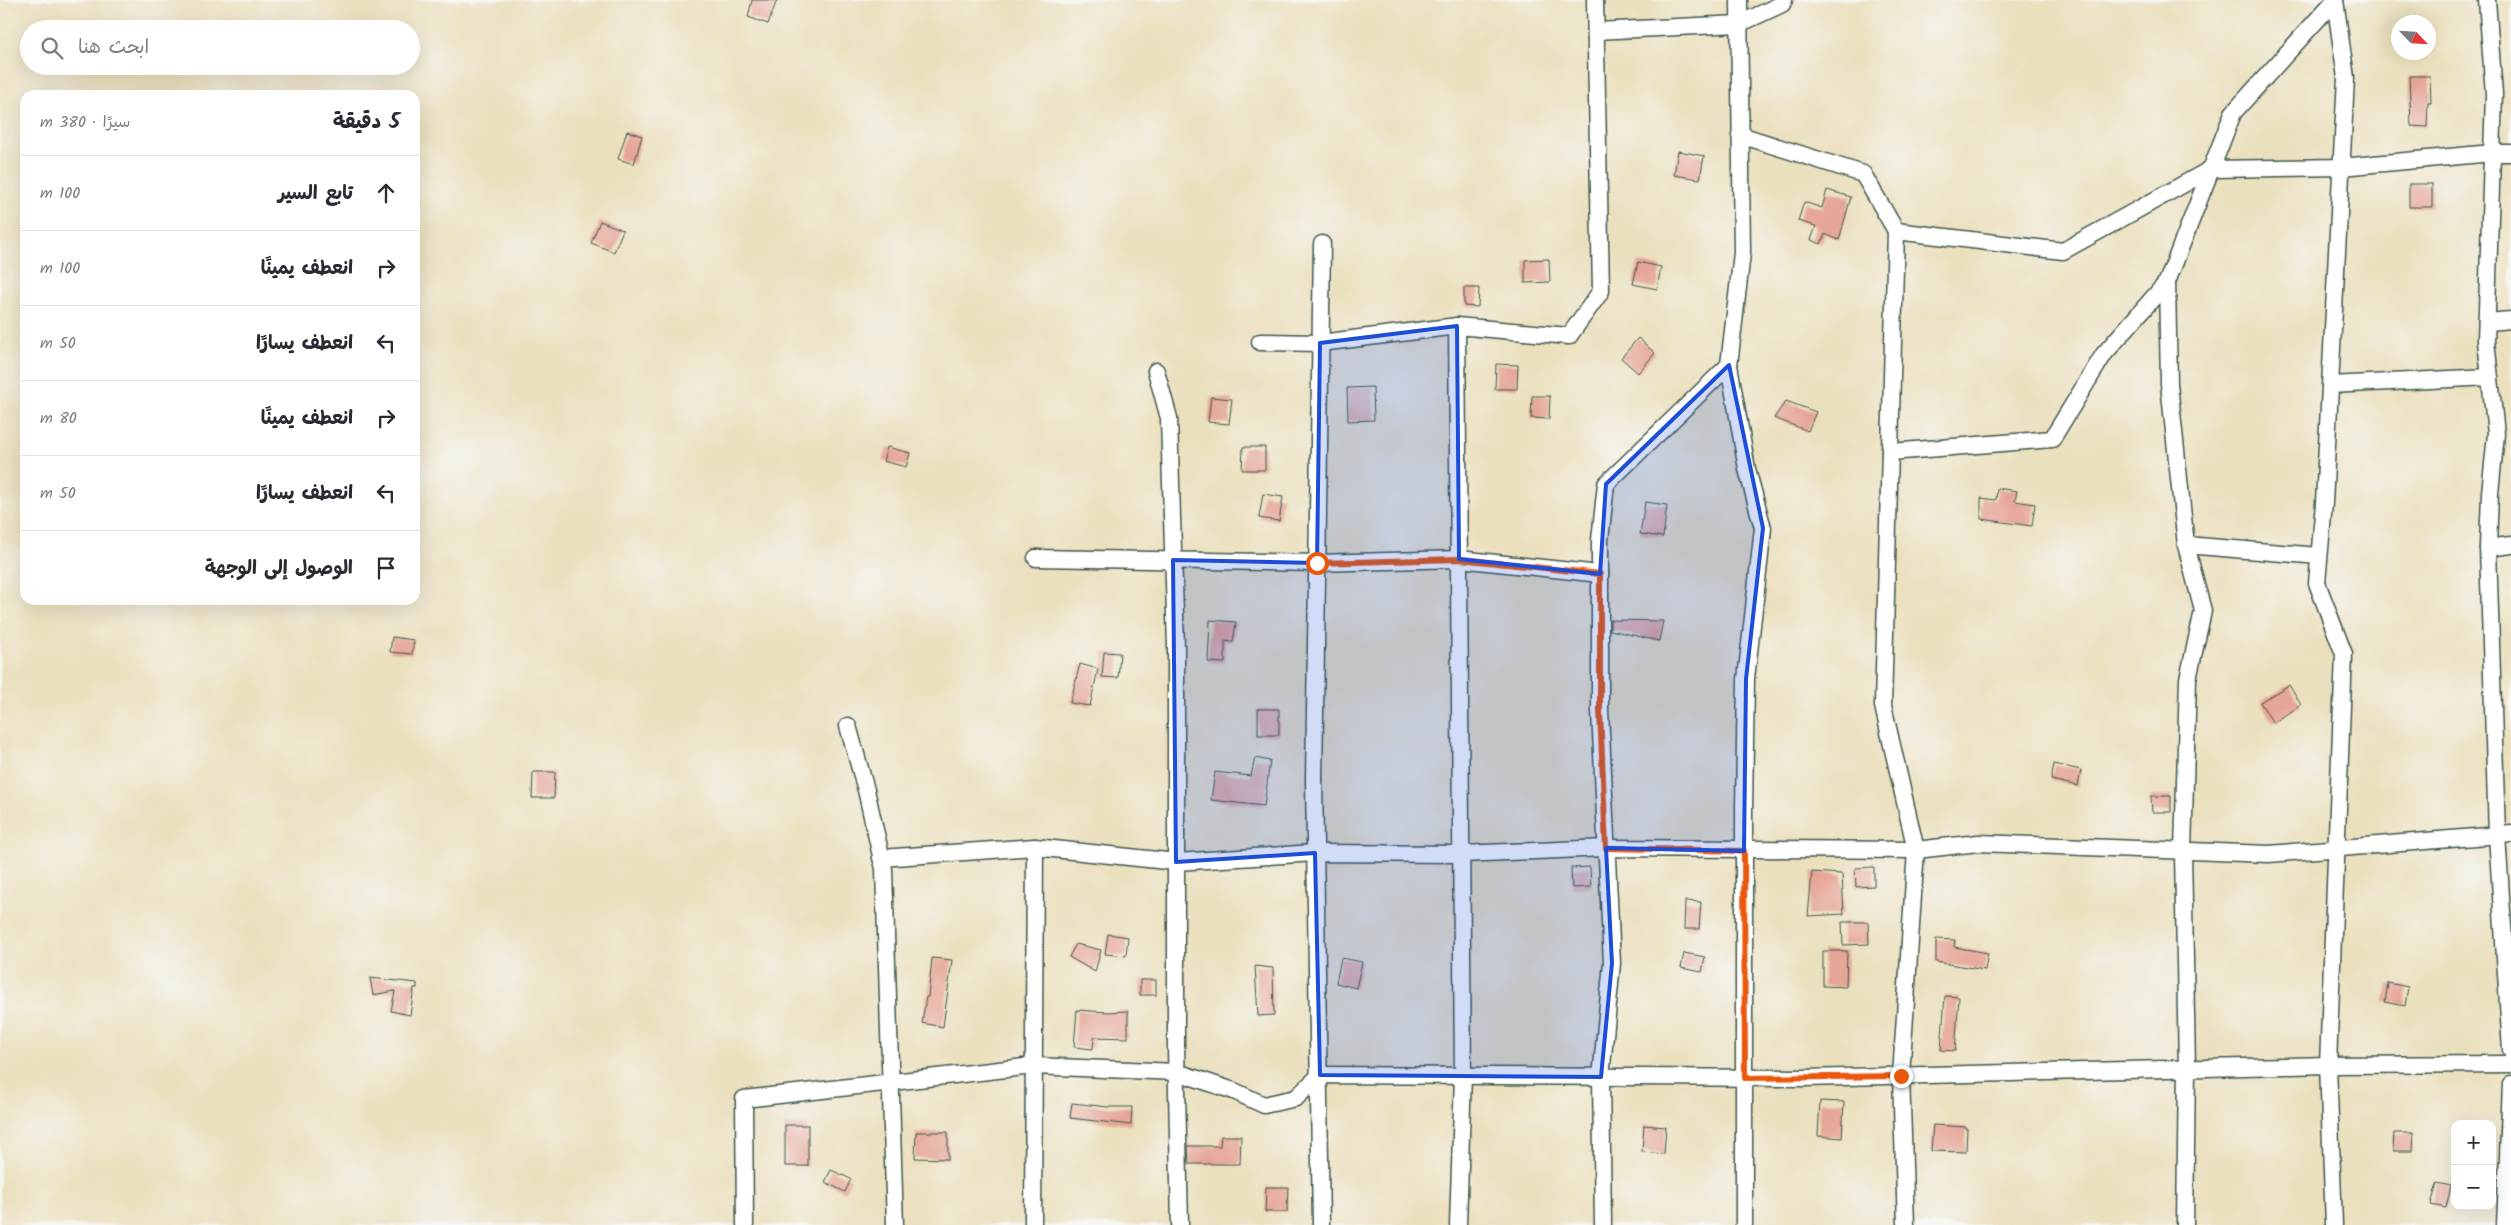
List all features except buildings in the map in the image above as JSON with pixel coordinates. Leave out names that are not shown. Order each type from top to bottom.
[{"type":"street","points":[[1260,342],[1320,343],[1457,326],[1569,336],[1601,291],[1595,0]]},
{"type":"street","points":[[1739,0],[1742,253],[1729,365],[1747,468],[1763,528],[1746,679],[1744,1225]]},
{"type":"street","points":[[1596,31],[1739,24],[1782,4],[1784,0]]},
{"type":"street","points":[[2334,1225],[2328,1065],[2344,654],[2317,583],[2324,503],[2346,78],[2335,0]]},
{"type":"street","points":[[1890,452],[2052,439],[2104,354],[2167,282],[2232,113],[2335,0]]},
{"type":"street","points":[[2487,0],[2494,94],[2486,341],[2496,434],[2490,493],[2488,548],[2504,835],[2511,1050]]},
{"type":"street","points":[[1740,135],[1863,174],[1896,231],[1883,706],[1916,850],[1901,1076],[1906,1225]]},
{"type":"street","points":[[1896,231],[2063,251],[2211,168],[2341,167],[2492,153],[2511,154]]},
{"type":"street","points":[[1321,1225],[1314,779],[1322,244]]},
{"type":"street","points":[[2167,282],[2169,384],[2186,545],[2204,611],[2188,679],[2183,851],[2187,1069],[2186,1225]]},
{"type":"street","points":[[2487,322],[2511,320]]},
{"type":"street","points":[[1457,326],[1463,1076],[1458,1225]]},
{"type":"street","points":[[1603,1225],[1601,1077],[1612,963],[1600,711],[1600,540],[1606,484],[1729,365]]},
{"type":"street","points":[[1156,371],[1168,418],[1176,648],[1177,1072],[1180,1225]]},
{"type":"street","points":[[2330,385],[2490,378]]},
{"type":"street","points":[[2186,545],[2319,556]]},
{"type":"street","points":[[2488,548],[2511,545]]},
{"type":"street","points":[[1036,558],[1317,563],[1459,559],[1600,574]]},
{"type":"street","points":[[848,726],[884,869],[894,1225]]},
{"type":"street","points":[[881,858],[1035,846],[1176,862],[1315,853],[1461,854],[1606,848],[1744,851],[1916,850],[1978,843],[2269,854],[2504,835]]},
{"type":"street","points":[[1033,1225],[1035,846]]},
{"type":"street","points":[[745,1225],[744,1099],[1033,1066],[1177,1072],[1234,1091],[1264,1105],[1296,1098],[1320,1075],[1745,1078],[2328,1065],[2511,1064]]},
{"type":"street","points":[[2505,1225],[2511,1084]]},
{"type":"highlighted area","points":[[1457,326],[1459,559],[1600,574],[1606,484],[1729,365],[1763,528],[1746,679],[1744,851],[1606,848],[1612,963],[1601,1077],[1320,1075],[1315,853],[1176,862],[1173,560],[1317,563],[1320,343]]},
{"type":"route","points":[[1317,563],[1459,559],[1600,574],[1600,711],[1606,848],[1744,851],[1745,1078],[1901,1076]]}]
